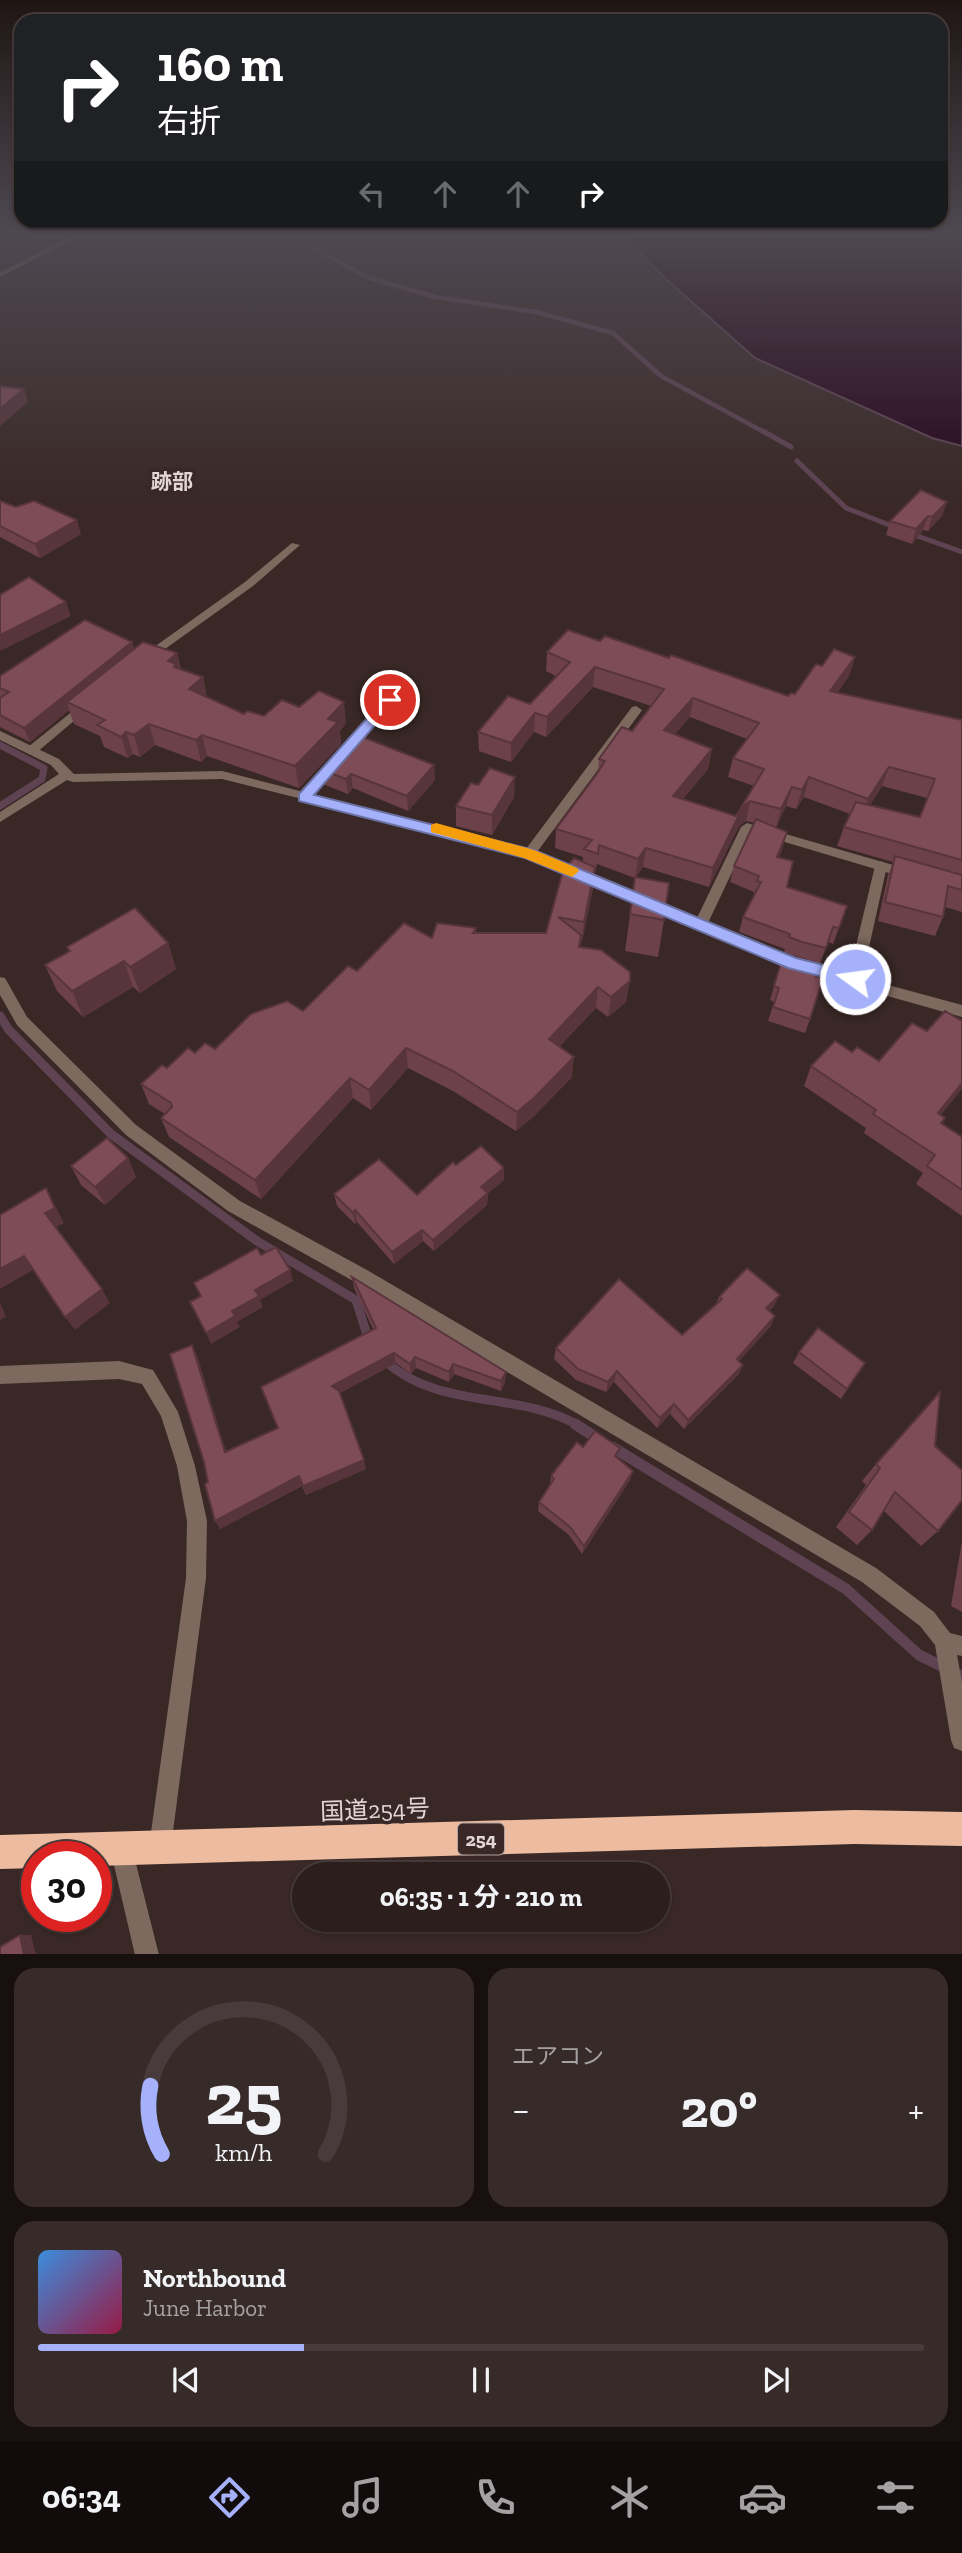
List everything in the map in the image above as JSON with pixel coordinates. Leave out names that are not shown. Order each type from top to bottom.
[{"type":"highway","name":"国道254号","points":[[0,1852],[854,1827],[962,1829]]},
{"type":"street","points":[[135,666],[250,584],[295,545]]},
{"type":"street","points":[[32,750],[94,698]]},
{"type":"street","points":[[304,797],[390,700]]},
{"type":"street","points":[[529,854],[636,710]]},
{"type":"street","points":[[0,734],[55,762],[66,775],[82,779],[222,775],[529,854],[701,923],[793,964],[855,979],[962,1011]]},
{"type":"street","points":[[0,818],[66,775]]},
{"type":"street","points":[[701,923],[747,827],[928,879]]},
{"type":"street","points":[[855,979],[881,866]]},
{"type":"street","points":[[0,982],[22,1021],[131,1130],[234,1206],[361,1276],[869,1575],[927,1619],[953,1644],[962,1740]]},
{"type":"street","points":[[0,1376],[119,1370],[147,1376],[169,1412],[186,1466],[197,1521],[196,1578],[160,1848]]},
{"type":"street","points":[[121,1848],[147,1954]]},
{"type":"shaded area","points":[[717,324],[962,324],[962,446],[932,438],[755,358]]},
{"type":"building","points":[[0,386],[24,389],[0,409]]},
{"type":"building","points":[[921,490],[947,502],[916,529],[890,521]]},
{"type":"building","points":[[0,501],[16,507],[34,501],[77,520],[35,544],[0,526]]},
{"type":"building","points":[[29,577],[66,602],[0,635],[0,595]]},
{"type":"building","points":[[85,620],[132,642],[24,728],[0,715],[0,698],[9,692],[0,688],[0,676]]},
{"type":"building","points":[[568,630],[600,641],[605,636],[669,658],[671,655],[788,696],[795,694],[816,664],[822,666],[834,649],[855,657],[830,691],[962,720],[962,860],[844,827],[856,802],[920,817],[935,779],[889,767],[868,799],[809,777],[802,790],[792,787],[781,809],[750,801],[743,807],[713,868],[646,848],[638,859],[599,845],[598,854],[584,849],[592,840],[556,829],[596,775],[605,761],[599,759],[622,727],[632,731],[664,689],[595,667],[547,717],[535,713],[511,743],[478,732],[508,696],[530,704],[570,662],[547,652]],"holes":[[[693,698],[759,723],[733,758],[764,769],[736,816],[673,796],[712,749],[664,730]]]},
{"type":"building","points":[[143,642],[177,653],[168,661],[176,664],[174,667],[203,677],[189,689],[244,714],[247,711],[264,716],[282,700],[299,707],[319,691],[344,702],[328,719],[338,722],[295,766],[202,735],[196,740],[149,724],[134,735],[126,732],[121,737],[97,725],[105,720],[67,702]]},
{"type":"building","points":[[355,734],[434,765],[407,796],[351,774],[346,779],[323,770]]},
{"type":"building","points":[[490,768],[515,777],[492,815],[456,806],[471,783],[478,785]]},
{"type":"building","points":[[756,819],[787,832],[777,857],[793,861],[787,887],[847,906],[839,928],[833,927],[826,948],[802,942],[789,937],[790,934],[743,917],[761,882],[757,881],[759,876],[734,866]]},
{"type":"building","points":[[895,856],[962,875],[962,890],[948,886],[943,917],[885,902]]},
{"type":"building","points":[[574,858],[595,867],[584,922],[558,917],[581,935],[579,947],[601,950],[630,972],[630,981],[611,997],[598,987],[549,1039],[574,1057],[517,1112],[453,1071],[406,1048],[369,1090],[350,1078],[255,1180],[161,1118],[172,1107],[171,1103],[141,1084],[162,1065],[167,1068],[188,1048],[195,1053],[205,1043],[215,1049],[251,1014],[287,1001],[303,1011],[348,966],[357,971],[404,923],[432,938],[437,923],[476,928],[473,933],[546,933],[563,871]]},
{"type":"building","points":[[635,877],[669,883],[664,920],[630,914]]},
{"type":"building","points":[[135,908],[168,943],[130,967],[124,961],[72,991],[45,965],[70,951],[67,947]]},
{"type":"building","points":[[784,953],[820,964],[816,976],[823,978],[810,1019],[773,1007],[779,988],[774,986]]},
{"type":"building","points":[[945,1011],[962,1021],[962,1083],[938,1113],[945,1118],[941,1123],[962,1137],[962,1190],[927,1166],[935,1155],[873,1114],[876,1110],[811,1066],[835,1041],[852,1052],[857,1047],[879,1061],[912,1023],[927,1031]]},
{"type":"building","points":[[107,1138],[128,1158],[95,1187],[71,1166]]},
{"type":"building","points":[[481,1146],[504,1168],[481,1187],[488,1193],[433,1240],[422,1230],[392,1252],[355,1210],[353,1213],[334,1194],[379,1159],[417,1195],[453,1162],[456,1165]]},
{"type":"building","points":[[46,1188],[55,1208],[45,1213],[102,1289],[65,1317],[24,1256],[0,1269],[0,1215]]},
{"type":"building","points":[[276,1247],[290,1270],[255,1290],[259,1296],[232,1311],[235,1316],[206,1333],[190,1302],[201,1296],[194,1283],[257,1248],[261,1255]]},
{"type":"building","points":[[747,1268],[780,1295],[766,1308],[775,1316],[737,1359],[743,1365],[688,1420],[674,1404],[660,1418],[617,1371],[608,1382],[578,1369],[556,1348],[619,1279],[682,1335],[722,1299],[719,1297]]},
{"type":"building","points":[[352,1277],[506,1372],[501,1381],[453,1364],[449,1372],[415,1357],[410,1364],[394,1353],[332,1386],[339,1391],[364,1460],[303,1486],[299,1476],[215,1521],[205,1484],[208,1482],[204,1462],[170,1354],[192,1345],[225,1452],[278,1428],[261,1387],[376,1328]]},
{"type":"building","points":[[818,1328],[865,1363],[847,1389],[799,1352]]},
{"type":"building","points":[[940,1392],[935,1446],[962,1470],[962,1500],[938,1531],[895,1492],[872,1530],[849,1512],[880,1468],[876,1464]]},
{"type":"building","points":[[595,1431],[620,1448],[615,1456],[633,1471],[584,1546],[570,1527],[539,1502],[554,1479],[551,1476],[577,1442],[583,1447]]},
{"type":"building","points":[[20,1935],[24,1954],[0,1954],[0,1947]]},
{"type":"waterway","points":[[581,324],[613,333],[661,376],[764,432]]},
{"type":"waterway","points":[[761,430],[791,447]]},
{"type":"waterway","points":[[797,461],[846,508],[897,528]]},
{"type":"waterway","points":[[909,533],[962,552]]},
{"type":"waterway","points":[[0,745],[44,768],[42,779],[0,806]]},
{"type":"waterway","points":[[0,1016],[9,1030],[111,1134],[257,1241],[356,1300],[369,1341]]},
{"type":"waterway","points":[[384,1360],[406,1376],[429,1387],[453,1394],[529,1407],[578,1425]]},
{"type":"waterway","points":[[575,1424],[600,1440]]},
{"type":"waterway","points":[[612,1447],[846,1589],[919,1655],[962,1676]]},
{"type":"slow traffic","points":[[436,828],[529,854],[572,871]]},
{"type":"district","name":"跡部","points":[[172,482]]},
{"type":"route","points":[[390,700],[304,797],[529,854],[701,923],[793,964],[855,979]]}]
